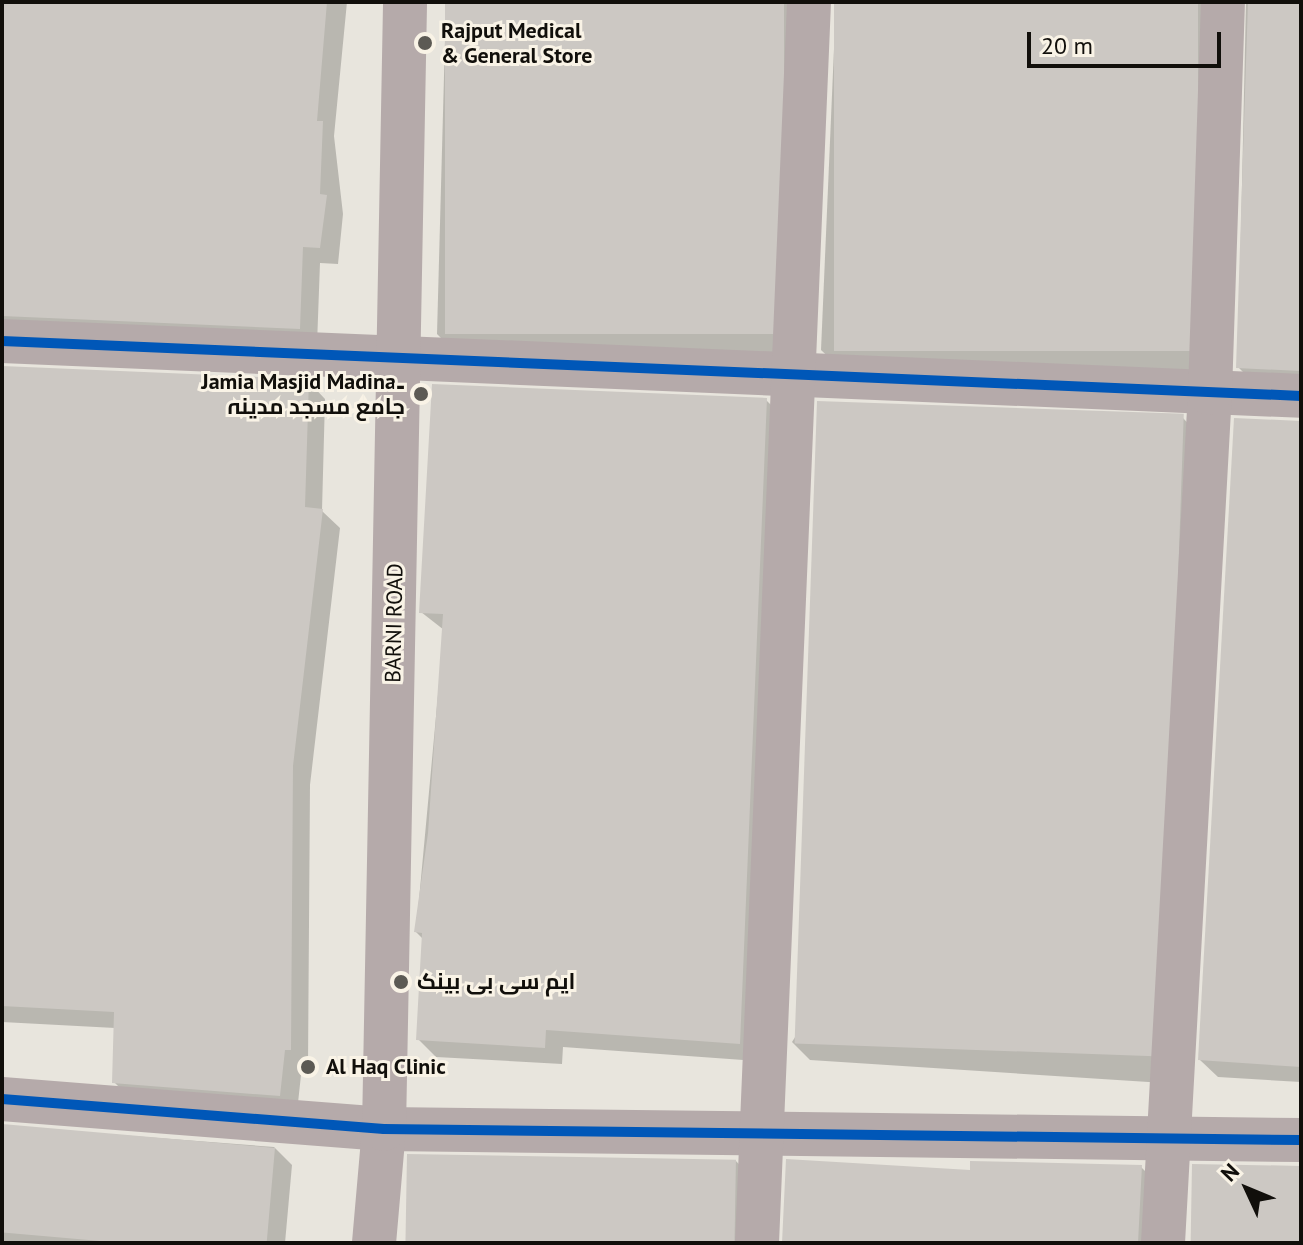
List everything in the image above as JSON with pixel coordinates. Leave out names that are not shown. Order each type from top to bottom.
[{"type":"street","name":"BARNI ROAD","points":[[374,1243],[384,1129],[405,2]]},
{"type":"street","points":[[757,1243],[809,2]]},
{"type":"street","points":[[1163,1243],[1210,393],[1223,2]]},
{"type":"street","points":[[2,341],[398,363],[1301,396]]},
{"type":"street","points":[[2,1099],[384,1129],[1301,1140]]},
{"type":"building","points":[[2,2],[327,2],[317,121],[323,121],[320,194],[327,195],[320,248],[303,247],[300,329],[2,316]]},
{"type":"building","points":[[445,2],[784,2],[784,334],[445,334]]},
{"type":"building","points":[[834,2],[1198,2],[1198,351],[834,351]]},
{"type":"building","points":[[1248,2],[1301,2],[1301,371],[1236,368]]},
{"type":"building","points":[[2,366],[309,379],[305,507],[323,509],[293,766],[291,1050],[285,1050],[280,1096],[112,1083],[114,1012],[2,1006]]},
{"type":"building","points":[[432,384],[767,398],[740,1044],[546,1030],[545,1048],[416,1040],[422,933],[414,932],[428,833],[443,614],[419,613]]},
{"type":"building","points":[[817,401],[1184,414],[1161,1056],[795,1044]]},
{"type":"building","points":[[1234,418],[1301,421],[1301,1067],[1198,1060]]},
{"type":"building","points":[[2,1124],[275,1148],[267,1243],[123,1243],[2,1232]]},
{"type":"building","points":[[407,1154],[736,1160],[734,1243],[405,1243]]},
{"type":"building","points":[[786,1159],[970,1170],[970,1161],[1142,1165],[1138,1243],[782,1243]]},
{"type":"building","points":[[1192,1164],[1301,1166],[1300,1243],[1191,1243]]},
{"type":"cycle path","points":[[2,341],[1301,396]]},
{"type":"cycle path","points":[[2,1099],[384,1129],[1301,1140]]},
{"type":"place","name":"Rajput Medical & General Store","points":[[425,43]]},
{"type":"place","name":"Jamia Masjid Madina۔ جامع مسجد مدینہ","points":[[421,394]]},
{"type":"place","name":"ایم سی بی بینک","points":[[401,982]]},
{"type":"place","name":"Al Haq Clinic","points":[[308,1067]]}]
